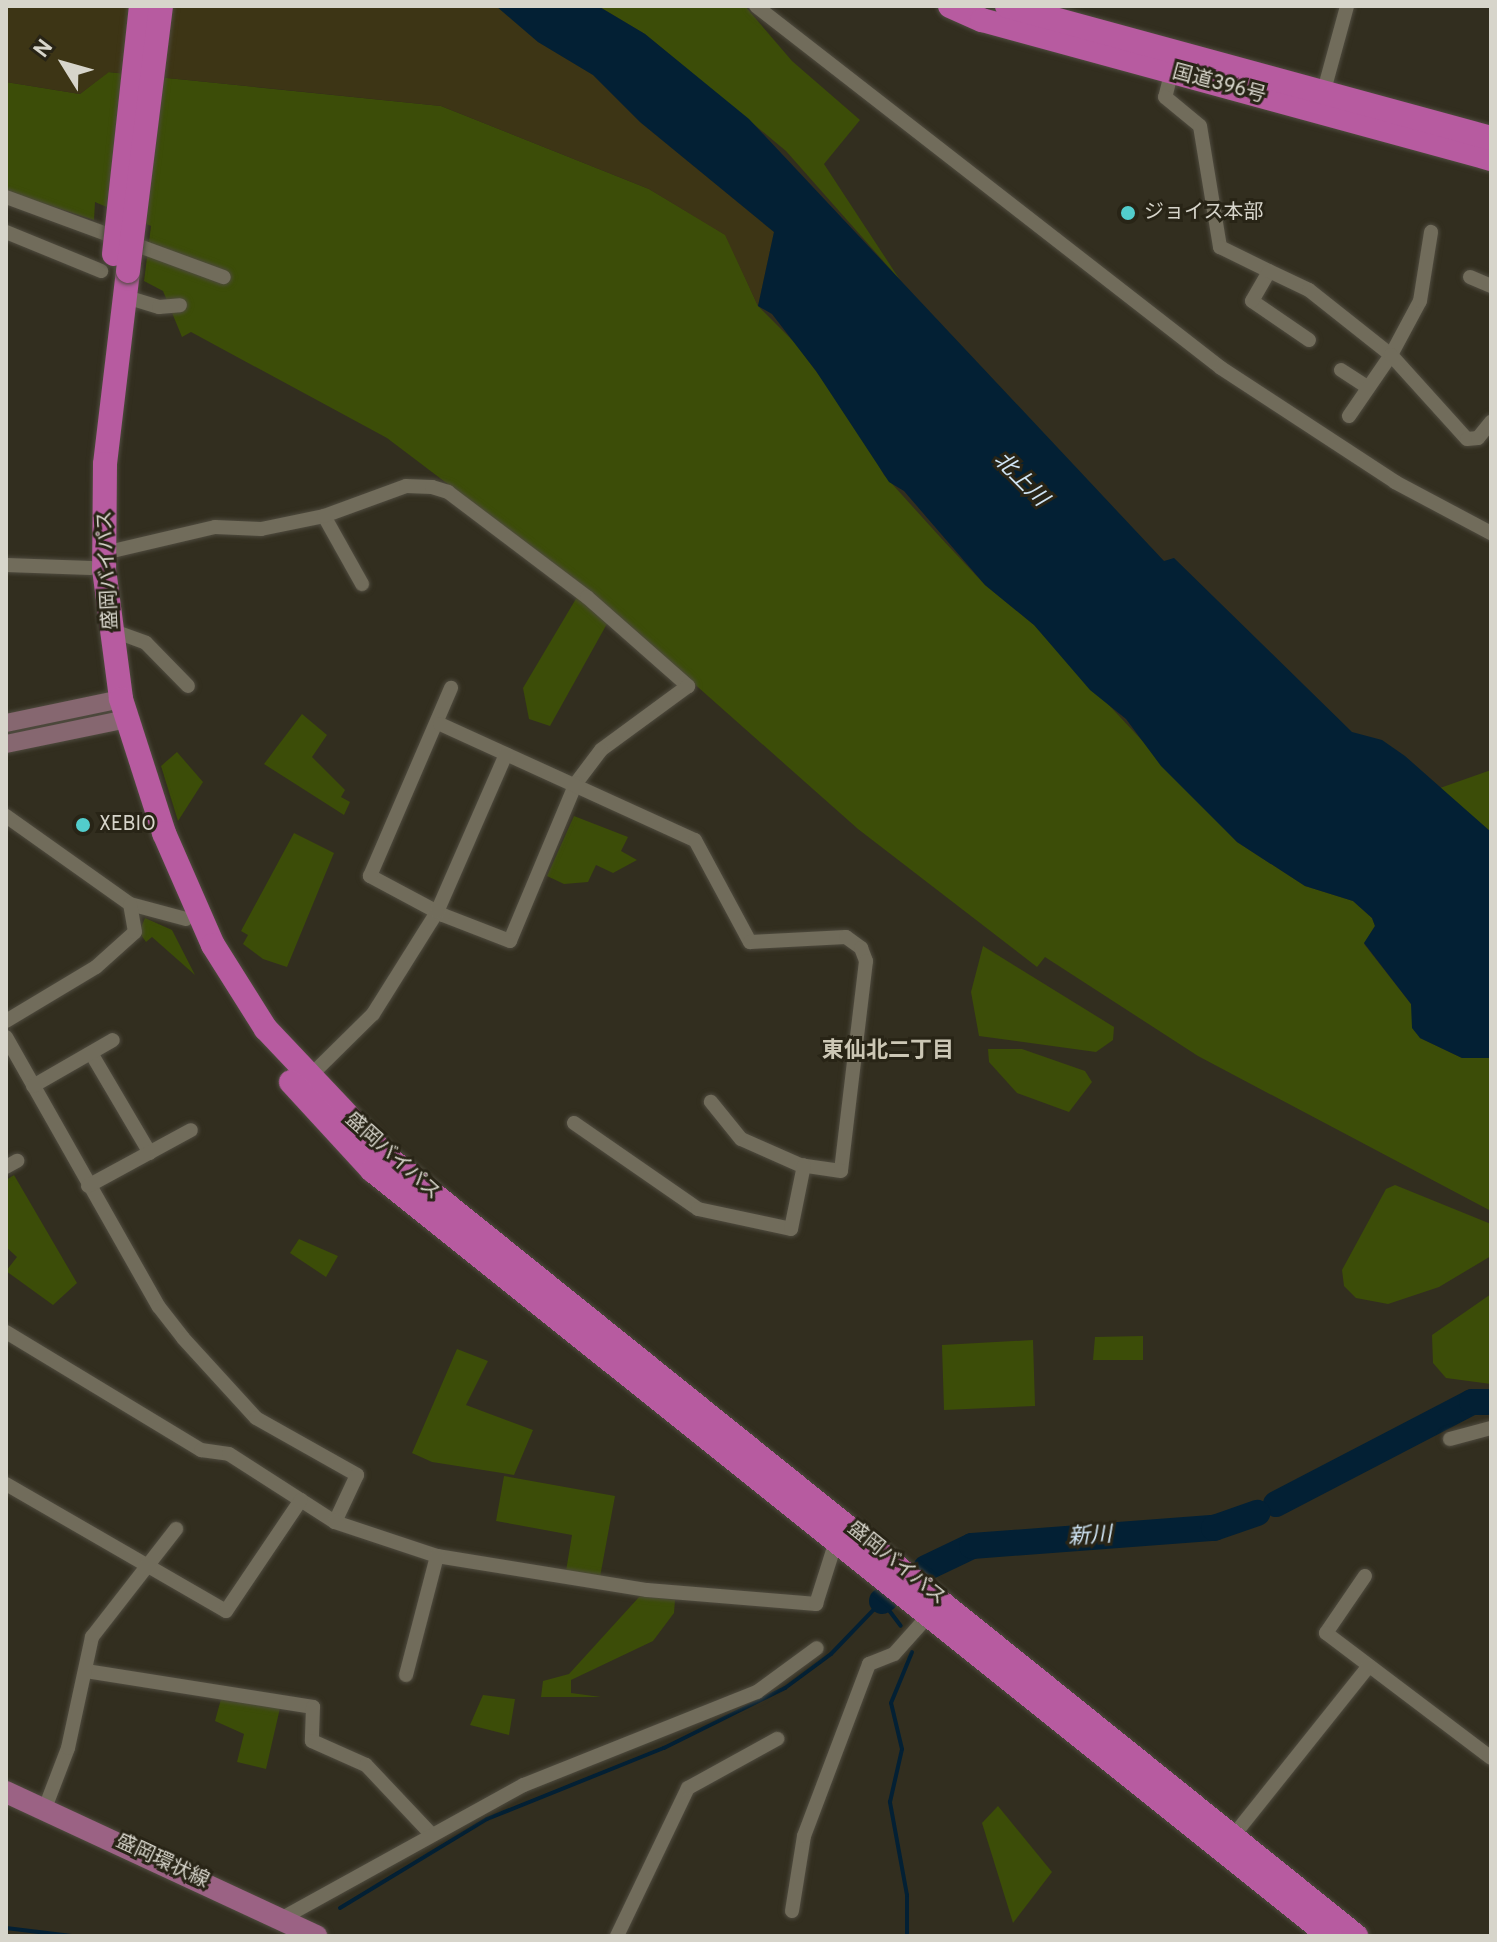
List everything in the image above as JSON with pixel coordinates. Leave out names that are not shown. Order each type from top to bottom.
[{"type":"highway","name":"盛岡バイパス","points":[[141,6],[114,270],[90,457],[97,560],[116,711],[186,919],[235,1010],[302,1084],[372,1170],[1330,1936]]},
{"type":"highway","name":"盛岡バイパス","points":[[114,270],[161,6]]},
{"type":"highway","name":"国道396号","points":[[950,6],[1489,142]]},
{"type":"highway","name":"国道396号","points":[[1007,6],[1174,62],[1323,94],[1489,142]]},
{"type":"highway","name":"盛岡バイパス","points":[[97,560],[111,630],[116,711],[213,945],[302,1084],[386,1156],[1356,1936]]},
{"type":"main road","name":"盛岡環状線","points":[[6,1792],[316,1936]]},
{"type":"street","points":[[756,6],[1221,368],[1395,482],[1491,533]]},
{"type":"street","points":[[1323,94],[1347,6]]},
{"type":"street","points":[[1174,62],[1165,97],[1200,126],[1220,247],[1309,290],[1391,355],[1467,439],[1478,438],[1491,422]]},
{"type":"street","points":[[6,197],[224,277]]},
{"type":"street","points":[[6,232],[114,270]]},
{"type":"street","points":[[1349,416],[1391,355],[1420,301],[1431,232]]},
{"type":"street","points":[[1269,271],[1252,301],[1309,340]]},
{"type":"street","points":[[1470,277],[1491,286]]},
{"type":"street","points":[[136,300],[180,305]]},
{"type":"street","points":[[1341,370],[1367,387]]},
{"type":"street","points":[[6,565],[97,560],[190,531],[261,529],[324,516],[406,486],[448,492],[587,597],[688,686],[601,750],[576,783],[510,941],[437,912],[370,876],[440,724],[451,688]]},
{"type":"street","points":[[324,516],[362,584]]},
{"type":"street","points":[[111,630],[146,643],[188,686]]},
{"type":"street","points":[[6,723],[116,711]]},
{"type":"street","points":[[6,744],[116,711]]},
{"type":"street","points":[[440,724],[576,783],[695,840],[750,942],[846,937],[861,948],[866,961],[841,1171],[804,1165],[741,1139],[711,1102]]},
{"type":"street","points":[[302,1084],[373,1014],[437,912],[506,754]]},
{"type":"street","points":[[6,816],[130,904],[186,919]]},
{"type":"street","points":[[6,1021],[96,967],[135,932],[130,904]]},
{"type":"street","points":[[6,1037],[159,1307],[256,1418],[357,1475],[335,1522]]},
{"type":"street","points":[[33,1086],[113,1040]]},
{"type":"street","points":[[91,1053],[150,1153]]},
{"type":"street","points":[[574,1123],[698,1209],[791,1229],[804,1165]]},
{"type":"street","points":[[88,1186],[191,1130]]},
{"type":"street","points":[[6,1332],[201,1450],[229,1454],[335,1522],[437,1556],[647,1590],[816,1604],[836,1541]]},
{"type":"street","points":[[1450,1439],[1491,1428]]},
{"type":"street","points":[[6,1484],[145,1569],[226,1611],[301,1500]]},
{"type":"street","points":[[45,1808],[68,1748],[92,1637],[176,1529]]},
{"type":"street","points":[[406,1675],[437,1556]]},
{"type":"street","points":[[1365,1576],[1326,1633],[1491,1758]]},
{"type":"street","points":[[792,1911],[804,1836],[869,1664],[894,1654],[928,1616]]},
{"type":"street","points":[[279,1920],[524,1785],[757,1692],[817,1648]]},
{"type":"street","points":[[1234,1835],[1369,1666]]},
{"type":"street","points":[[86,1671],[313,1707],[312,1741],[366,1765],[431,1834]]},
{"type":"street","points":[[617,1936],[688,1788],[777,1739]]},
{"type":"green space","points":[[598,6],[745,6],[792,61],[860,120],[824,164],[900,280],[786,151],[645,34]]},
{"type":"green space","points":[[108,72],[441,106],[649,189],[726,235],[758,306],[795,343],[856,425],[884,475],[941,538],[985,585],[1034,625],[1237,842],[1305,886],[1353,901],[1372,918],[1375,926],[1364,944],[1411,1004],[1420,1038],[1462,1058],[1491,1058],[1491,1211],[1198,1056],[1045,957],[1037,967],[858,829],[593,594],[387,438],[191,332],[182,337],[163,291],[144,281],[151,226],[95,202],[94,220],[6,191],[6,82],[80,94]]},
{"type":"green space","points":[[577,597],[608,622],[550,726],[529,719],[523,688]]},
{"type":"green space","points":[[302,714],[327,735],[312,757],[345,790],[341,797],[350,802],[344,815],[264,764]]},
{"type":"green space","points":[[177,752],[203,782],[178,821],[161,766]]},
{"type":"green space","points":[[1491,770],[1491,832],[1440,788]]},
{"type":"green space","points":[[574,816],[628,837],[621,851],[637,860],[613,873],[596,865],[588,882],[564,884],[547,876]]},
{"type":"green space","points":[[294,833],[334,853],[287,967],[263,959],[243,944],[248,935],[241,931]]},
{"type":"green space","points":[[145,918],[172,930],[195,975],[152,937],[146,942],[139,932]]},
{"type":"green space","points":[[983,946],[1114,1027],[1113,1040],[1096,1052],[979,1036],[971,992]]},
{"type":"green space","points":[[988,1049],[1022,1049],[1085,1071],[1092,1082],[1069,1112],[1017,1093],[989,1062]]},
{"type":"green space","points":[[14,1175],[77,1283],[53,1305],[6,1271],[17,1257],[6,1247],[6,1180]]},
{"type":"green space","points":[[1395,1185],[1491,1224],[1491,1256],[1439,1287],[1388,1304],[1356,1298],[1344,1286],[1342,1270],[1386,1189]]},
{"type":"green space","points":[[299,1239],[338,1256],[326,1277],[290,1253]]},
{"type":"green space","points":[[1491,1294],[1491,1384],[1446,1378],[1433,1363],[1432,1335]]},
{"type":"green space","points":[[1143,1336],[1143,1360],[1093,1360],[1095,1337]]},
{"type":"green space","points":[[1033,1340],[1035,1406],[944,1410],[942,1345]]},
{"type":"green space","points":[[457,1349],[488,1361],[466,1405],[533,1430],[514,1475],[432,1462],[412,1453]]},
{"type":"green space","points":[[504,1476],[615,1496],[600,1577],[566,1571],[572,1535],[496,1521]]},
{"type":"green space","points":[[640,1596],[675,1600],[674,1613],[653,1641],[571,1680],[571,1693],[601,1697],[541,1697],[543,1681],[569,1674]]},
{"type":"green space","points":[[483,1695],[515,1699],[509,1735],[470,1725]]},
{"type":"green space","points":[[221,1699],[280,1708],[266,1769],[237,1762],[244,1734],[215,1721]]},
{"type":"green space","points":[[998,1806],[1052,1872],[1013,1923],[982,1823]]},
{"type":"sand","points":[[6,6],[496,6],[538,42],[593,75],[640,122],[774,232],[758,306],[725,235],[649,189],[441,106],[109,72],[80,94],[6,82]]},
{"type":"water","name":"北上川","points":[[496,6],[598,6],[645,34],[749,119],[1164,561],[1174,558],[1352,732],[1382,740],[1405,756],[1491,832],[1491,1058],[1462,1058],[1420,1038],[1412,1028],[1411,1004],[1364,943],[1375,926],[1372,918],[1353,901],[1305,886],[1237,842],[1161,766],[1126,719],[1090,690],[1034,625],[985,585],[904,491],[889,482],[816,371],[772,314],[758,306],[774,232],[640,122],[593,75],[538,42]]},
{"type":"waterway","name":"新川","points":[[1276,1504],[1472,1402],[1491,1402]]},
{"type":"waterway","name":"新川","points":[[926,1568],[972,1546],[1214,1528],[1257,1513]]},
{"type":"waterway","points":[[340,1908],[487,1819],[664,1748],[785,1688],[831,1654],[882,1601],[901,1626]]},
{"type":"waterway","points":[[907,1936],[907,1895],[890,1802],[902,1749],[891,1703],[912,1652]]},
{"type":"waterway","points":[[6,1928],[72,1936]]},
{"type":"place","name":"ジョイス本部","points":[[1128,213]]},
{"type":"place","name":"XEBIO","points":[[83,825]]},
{"type":"district","name":"東仙北二丁目","points":[[888,1052]]}]
